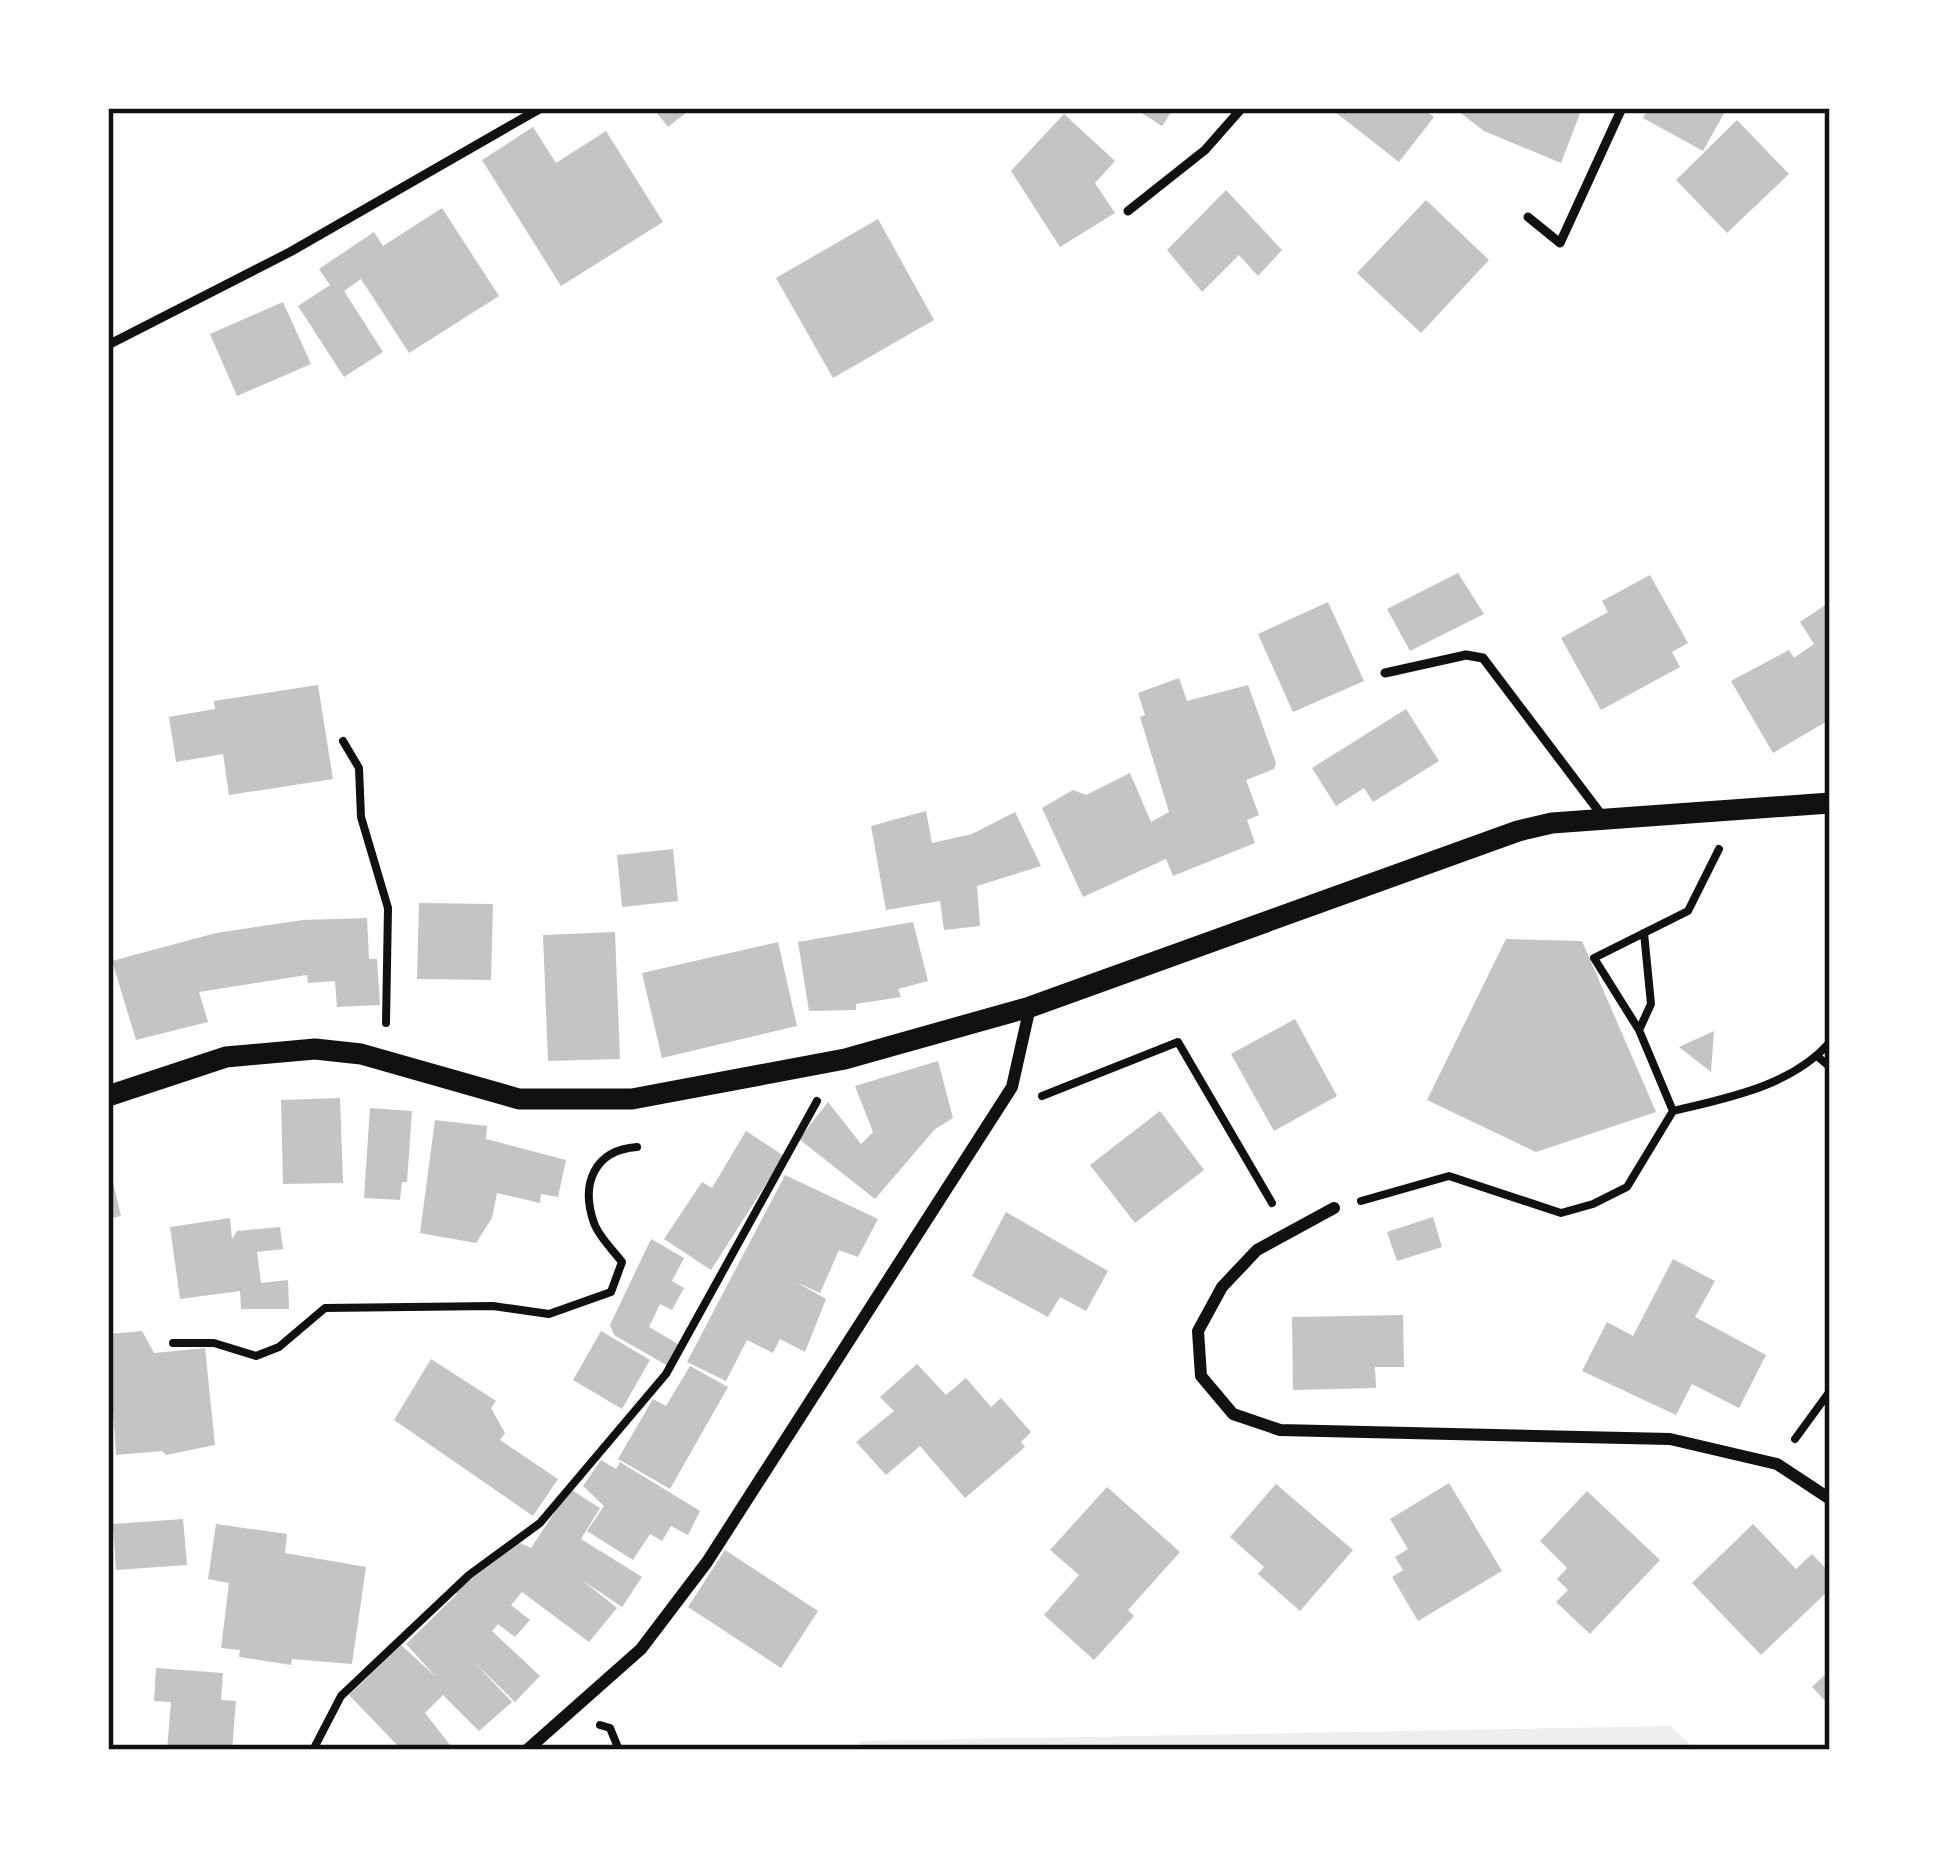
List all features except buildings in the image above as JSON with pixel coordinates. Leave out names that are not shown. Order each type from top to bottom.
[{"type":"street","points":[[108,1096],[198,1064],[284,1049],[362,1054],[489,1092],[554,1101],[632,1100],[845,1058],[1030,1007],[1476,844],[1552,823],[1830,802]]},
{"type":"street","points":[[526,1750],[641,1649],[707,1562],[1012,1087],[1030,1007]]},
{"type":"street","points":[[1334,1208],[1256,1250],[1222,1287],[1198,1331],[1201,1376],[1233,1414],[1280,1430],[1670,1439],[1777,1464],[1830,1499]]},
{"type":"lane","points":[[108,345],[290,252],[541,108]]},
{"type":"lane","points":[[1129,211],[1205,150],[1242,108]]},
{"type":"lane","points":[[1528,217],[1560,243],[1622,108]]},
{"type":"lane","points":[[1385,673],[1466,656],[1483,658],[1606,822]]},
{"type":"path","points":[[343,741],[359,768],[362,817],[388,908],[386,982]]},
{"type":"path","points":[[1673,1111],[1639,1030],[1594,958],[1688,911],[1720,845]]},
{"type":"path","points":[[1639,1030],[1651,1004],[1644,933]]},
{"type":"path","points":[[1012,1087],[1043,1097],[1178,1042],[1289,1232]]},
{"type":"path","points":[[1388,1194],[1449,1176],[1561,1214],[1577,1209],[1628,1187],[1673,1111],[1752,1091],[1817,1056],[1830,1042]]},
{"type":"path","points":[[1817,1056],[1830,1067]]},
{"type":"path","points":[[313,1750],[341,1696],[469,1575],[540,1522],[666,1374],[787,1158],[794,1136],[845,1058]]},
{"type":"path","points":[[173,1343],[214,1343],[256,1356],[269,1354],[325,1308],[352,1304],[442,1310],[493,1306],[549,1314],[586,1305],[611,1292],[622,1262],[593,1222],[590,1196],[595,1166],[614,1148],[637,1147]]},
{"type":"path","points":[[1777,1464],[1830,1391]]},
{"type":"shaded area","points":[[1670,1726],[1696,1750],[855,1750],[862,1741]]}]
